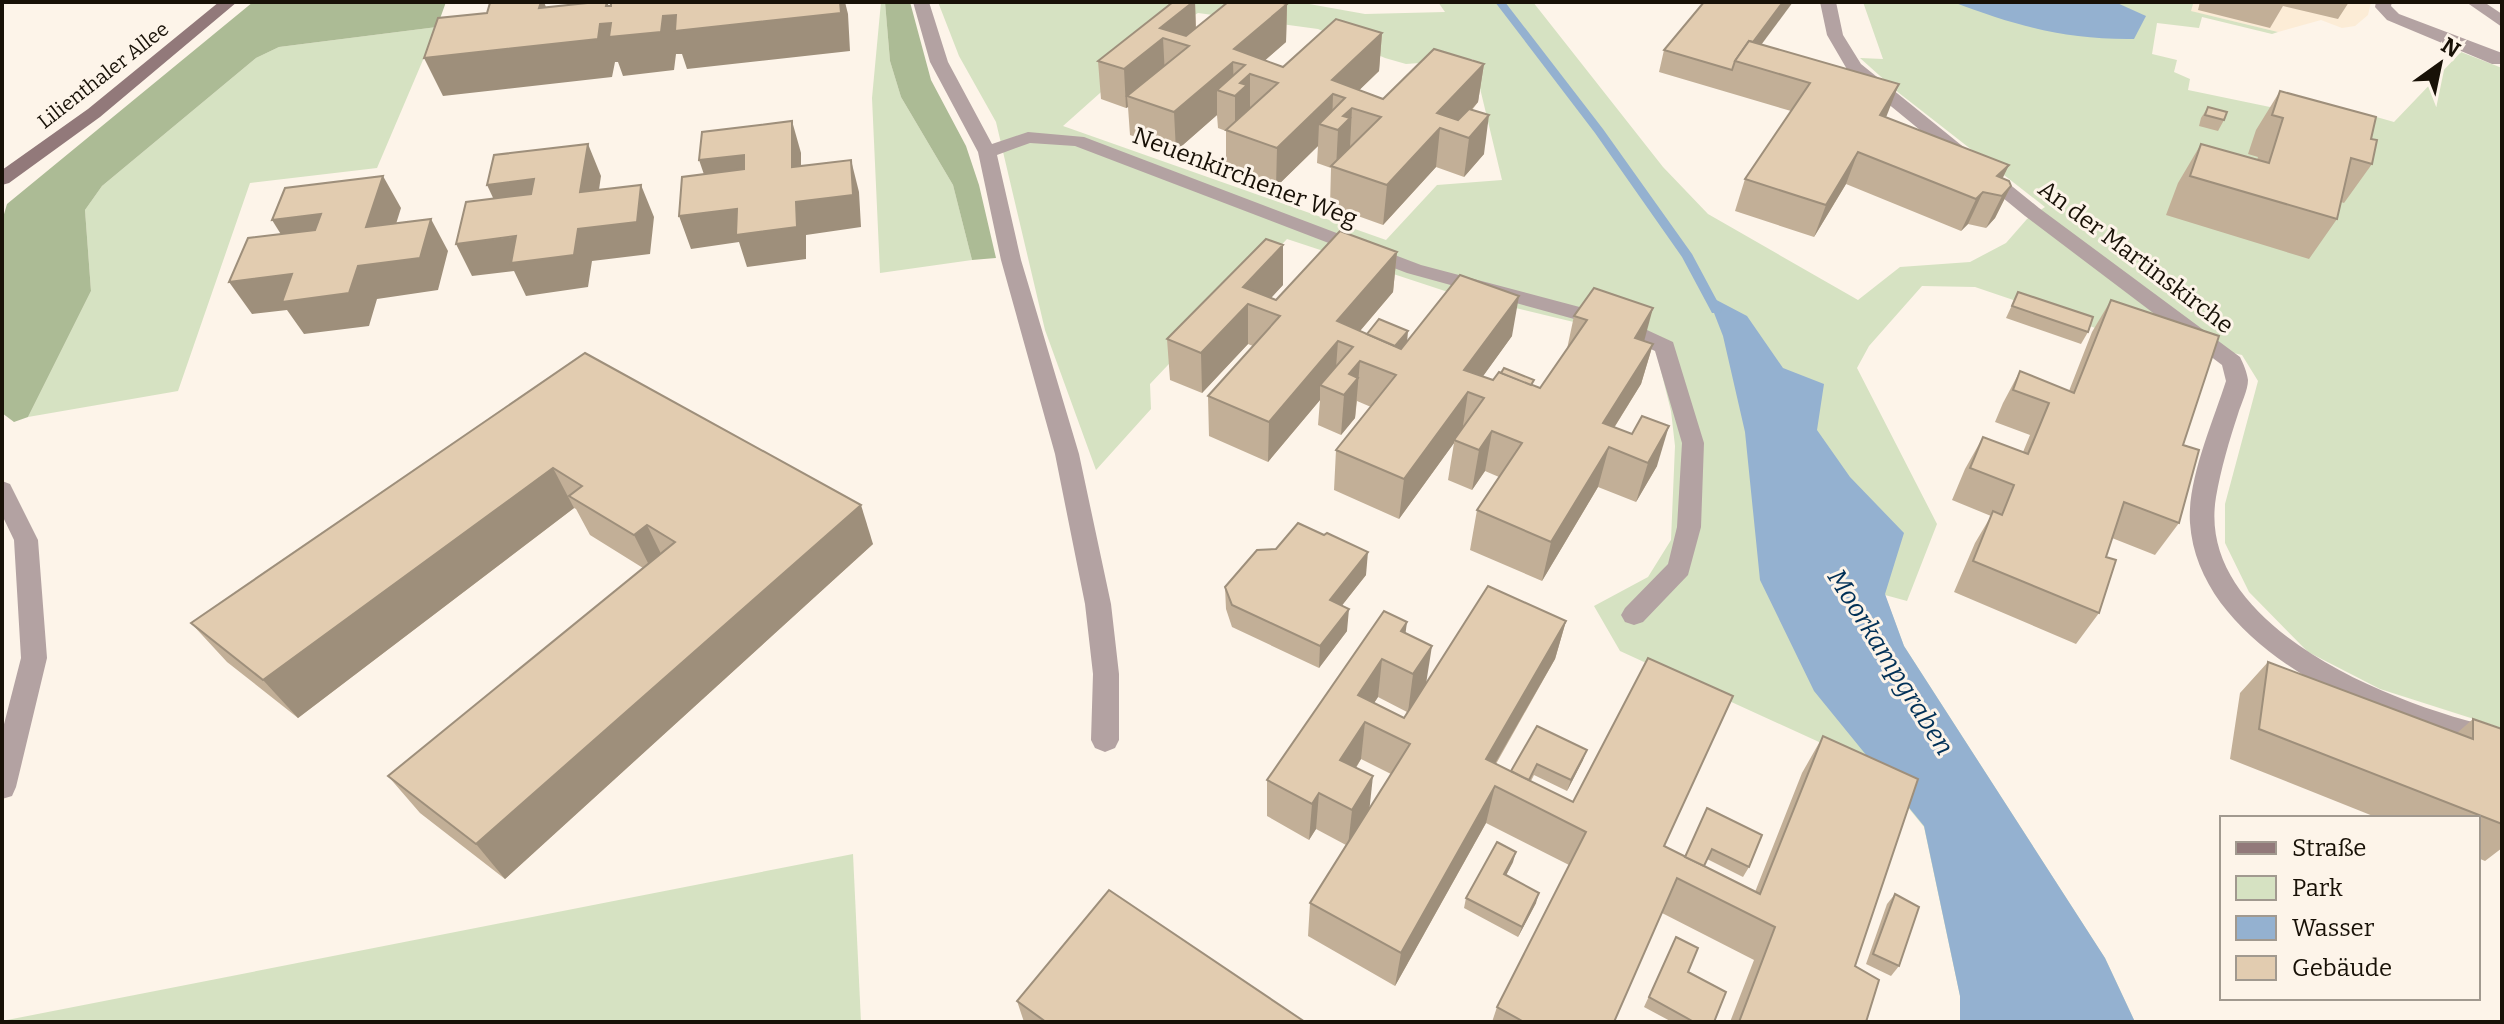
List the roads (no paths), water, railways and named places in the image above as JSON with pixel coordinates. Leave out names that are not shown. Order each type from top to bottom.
[{"type":"main road","name":"Lilienthaler Allee","points":[[2,179],[94,113],[229,2]]},
{"type":"street","points":[[921,2],[939,62],[987,152],[1011,260],[1067,454],[1098,604],[1106,674],[1105,740]]},
{"type":"street","name":"An der Martinskirche","points":[[1828,2],[1835,35],[1854,67],[2032,212],[2232,362],[2237,381],[2201,520],[2211,564],[2238,607],[2281,647],[2336,678],[2413,714],[2502,741]]},
{"type":"street","points":[[2384,2],[2383,7],[2393,17],[2501,60]]},
{"type":"street","points":[[2474,2],[2502,22]]},
{"type":"street","name":"Neuenkirchener Weg","points":[[987,152],[1028,137],[1078,141],[1414,269],[1614,323],[1665,347],[1693,443],[1689,527],[1679,568],[1634,615]]},
{"type":"street","points":[[2,490],[26,540],[34,658],[2,787]]},
{"type":"water","points":[[1953,2],[2115,2],[2146,16],[2134,39],[2110,39],[2020,25]]},
{"type":"water","points":[[1707,295],[1747,316],[1783,368],[1824,384],[1817,430],[1850,477],[1904,533],[1885,594],[1904,646],[2105,958],[2135,1022],[1960,1022],[1960,996],[1924,826],[1814,691],[1760,580],[1745,432],[1723,336]]},
{"type":"waterway","name":"Moorkampgraben","points":[[1500,2],[1599,131],[1688,257],[1716,310]]}]
